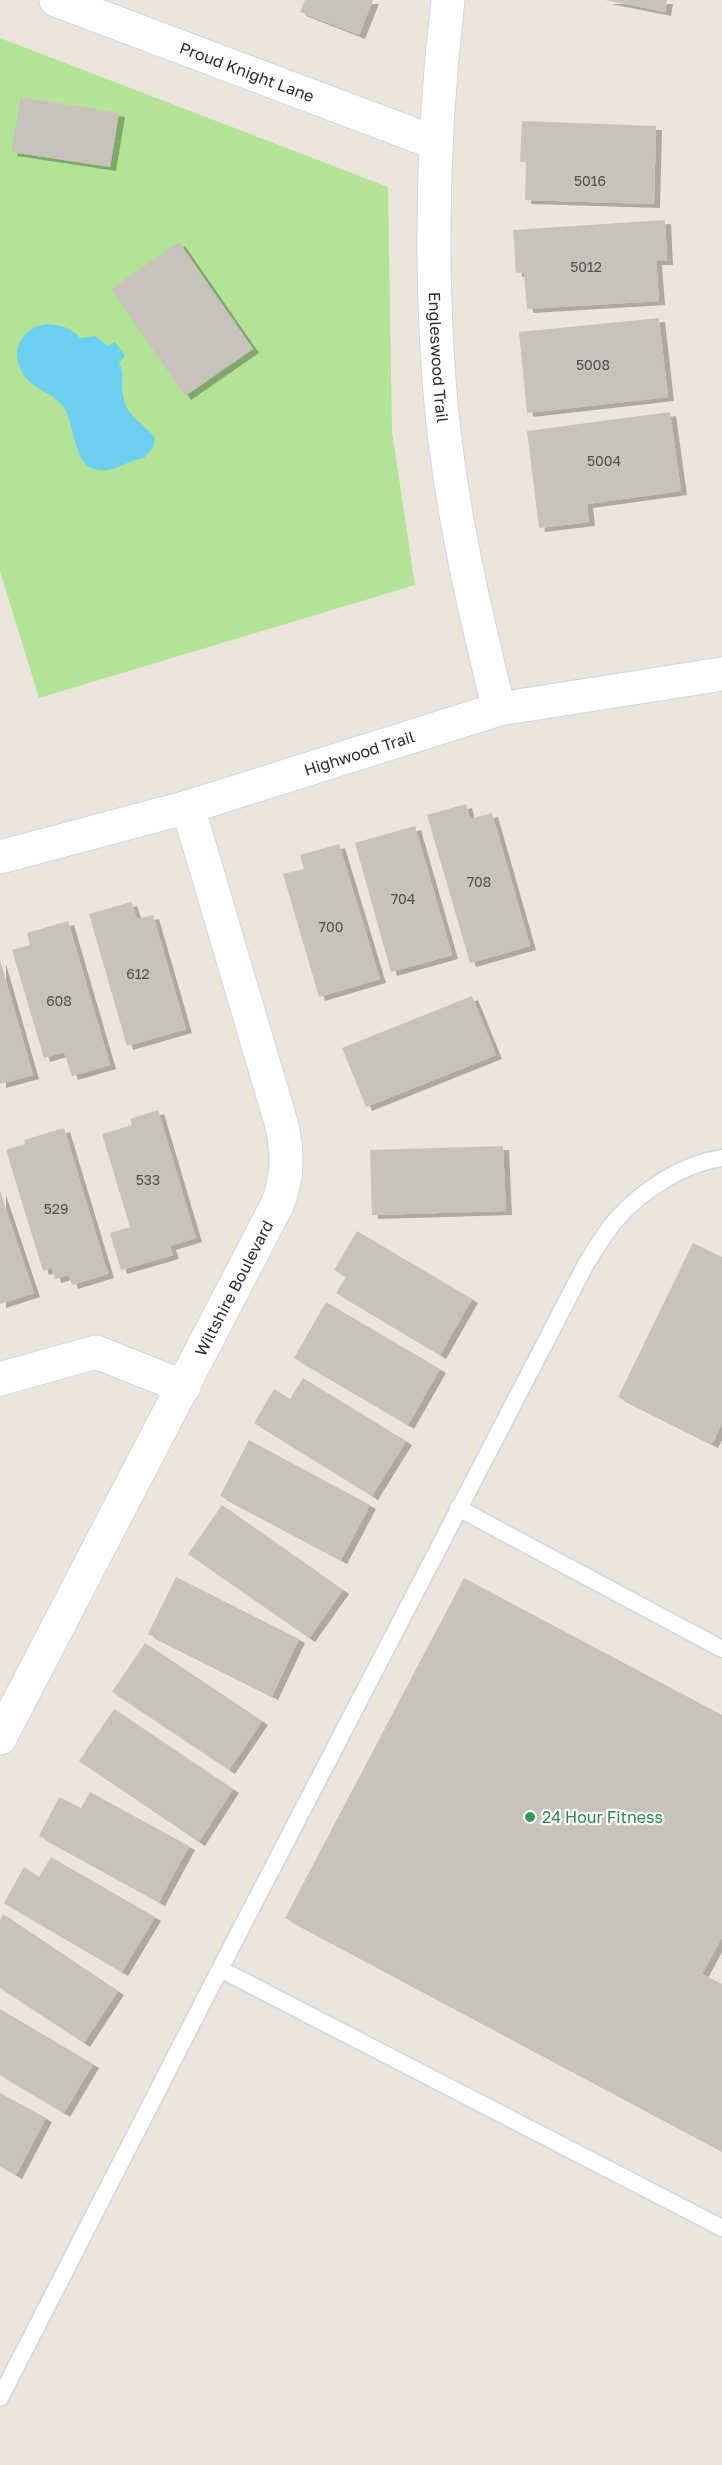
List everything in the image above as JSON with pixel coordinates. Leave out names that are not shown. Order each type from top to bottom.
[{"type":"street","name":"Proud Knight Lane","points":[[56,0],[436,143]]},
{"type":"street","name":"Engleswood Trail","points":[[448,0],[436,143],[433,227],[442,402],[463,552],[499,709]]},
{"type":"street","name":"Highwood Trail","points":[[0,857],[188,807],[499,709],[722,674]]},
{"type":"street","name":"Wiltshire Boulevard","points":[[0,1738],[184,1387],[283,1191],[287,1161],[282,1126],[188,807]]},
{"type":"street","points":[[0,1378],[96,1352],[184,1387]]},
{"type":"lane","points":[[0,2398],[586,1264],[614,1222],[642,1195],[676,1173],[722,1158]]},
{"type":"lane","points":[[458,1508],[722,1649]]},
{"type":"lane","points":[[220,1969],[722,2228]]},
{"type":"green space","points":[[0,38],[388,187],[392,432],[415,585],[39,698],[0,571]]},
{"type":"water","points":[[46,324],[65,327],[80,338],[95,336],[108,346],[115,342],[125,356],[119,362],[126,406],[155,438],[154,446],[144,458],[110,470],[103,470],[88,466],[80,457],[66,411],[56,399],[30,382],[18,362],[18,348],[22,338],[31,330]]},
{"type":"building","points":[[305,0],[373,0],[359,35],[300,12]]},
{"type":"building","points":[[605,0],[667,0],[665,12]]},
{"type":"building","points":[[21,97],[119,113],[110,167],[11,152]]},
{"type":"building","points":[[522,121],[656,126],[654,204],[525,200],[526,162],[520,162]]},
{"type":"building","points":[[665,220],[667,261],[656,261],[659,301],[527,309],[524,272],[516,273],[513,230]]},
{"type":"building","points":[[179,242],[253,349],[185,396],[111,289]]},
{"type":"building","points":[[659,318],[668,397],[527,413],[519,332]]},
{"type":"building","points":[[670,412],[681,491],[587,504],[589,522],[539,528],[527,431]]},
{"type":"building","points":[[466,804],[470,819],[492,813],[530,946],[470,963],[427,815]]},
{"type":"building","points":[[415,826],[452,955],[391,972],[355,843]]},
{"type":"building","points":[[339,844],[380,979],[319,997],[283,874],[304,869],[300,855]]},
{"type":"building","points":[[131,902],[137,919],[153,915],[186,1029],[127,1046],[89,914]]},
{"type":"building","points":[[68,921],[110,1065],[72,1076],[64,1052],[44,1058],[12,950],[30,945],[27,933]]},
{"type":"building","points":[[0,960],[33,1075],[0,1084]]},
{"type":"building","points":[[472,996],[496,1055],[366,1107],[342,1048]]},
{"type":"building","points":[[158,1110],[196,1238],[170,1246],[173,1255],[121,1270],[110,1233],[130,1227],[102,1134],[132,1125],[130,1119]]},
{"type":"building","points":[[64,1128],[108,1274],[72,1285],[69,1275],[55,1279],[52,1268],[43,1271],[6,1150],[25,1144],[24,1140]]},
{"type":"building","points":[[503,1146],[506,1211],[372,1215],[370,1150]]},
{"type":"building","points":[[0,1191],[34,1293],[0,1304]]},
{"type":"building","points":[[357,1231],[472,1299],[440,1355],[336,1293],[346,1277],[334,1270]]},
{"type":"building","points":[[693,1243],[722,1257],[722,1424],[712,1444],[618,1397]]},
{"type":"building","points":[[326,1302],[440,1369],[408,1425],[294,1358]]},
{"type":"building","points":[[303,1378],[406,1441],[372,1496],[254,1423],[274,1389],[290,1399]]},
{"type":"building","points":[[249,1440],[370,1505],[341,1560],[220,1496]]},
{"type":"building","points":[[222,1505],[343,1590],[309,1638],[188,1554]]},
{"type":"building","points":[[176,1577],[299,1639],[272,1696],[148,1634]]},
{"type":"building","name":"24 Hour Fitness","points":[[464,1578],[722,1715],[722,1937],[702,1974],[722,1984],[722,2151],[285,1918]]},
{"type":"building","points":[[145,1643],[262,1721],[229,1770],[112,1692]]},
{"type":"building","points":[[114,1709],[233,1789],[199,1842],[79,1761]]},
{"type":"building","points":[[90,1792],[189,1846],[159,1902],[39,1836],[59,1797],[81,1808]]},
{"type":"building","points":[[51,1857],[155,1917],[122,1972],[4,1903],[24,1867],[39,1877]]},
{"type":"building","points":[[3,1914],[118,1991],[84,2043],[0,1988],[0,1920]]},
{"type":"building","points":[[0,2009],[93,2064],[64,2113],[0,2075]]},
{"type":"building","points":[[0,2093],[46,2118],[16,2175],[0,2166]]},
{"type":"place","name":"24 Hour Fitness","points":[[530,1817]]}]
